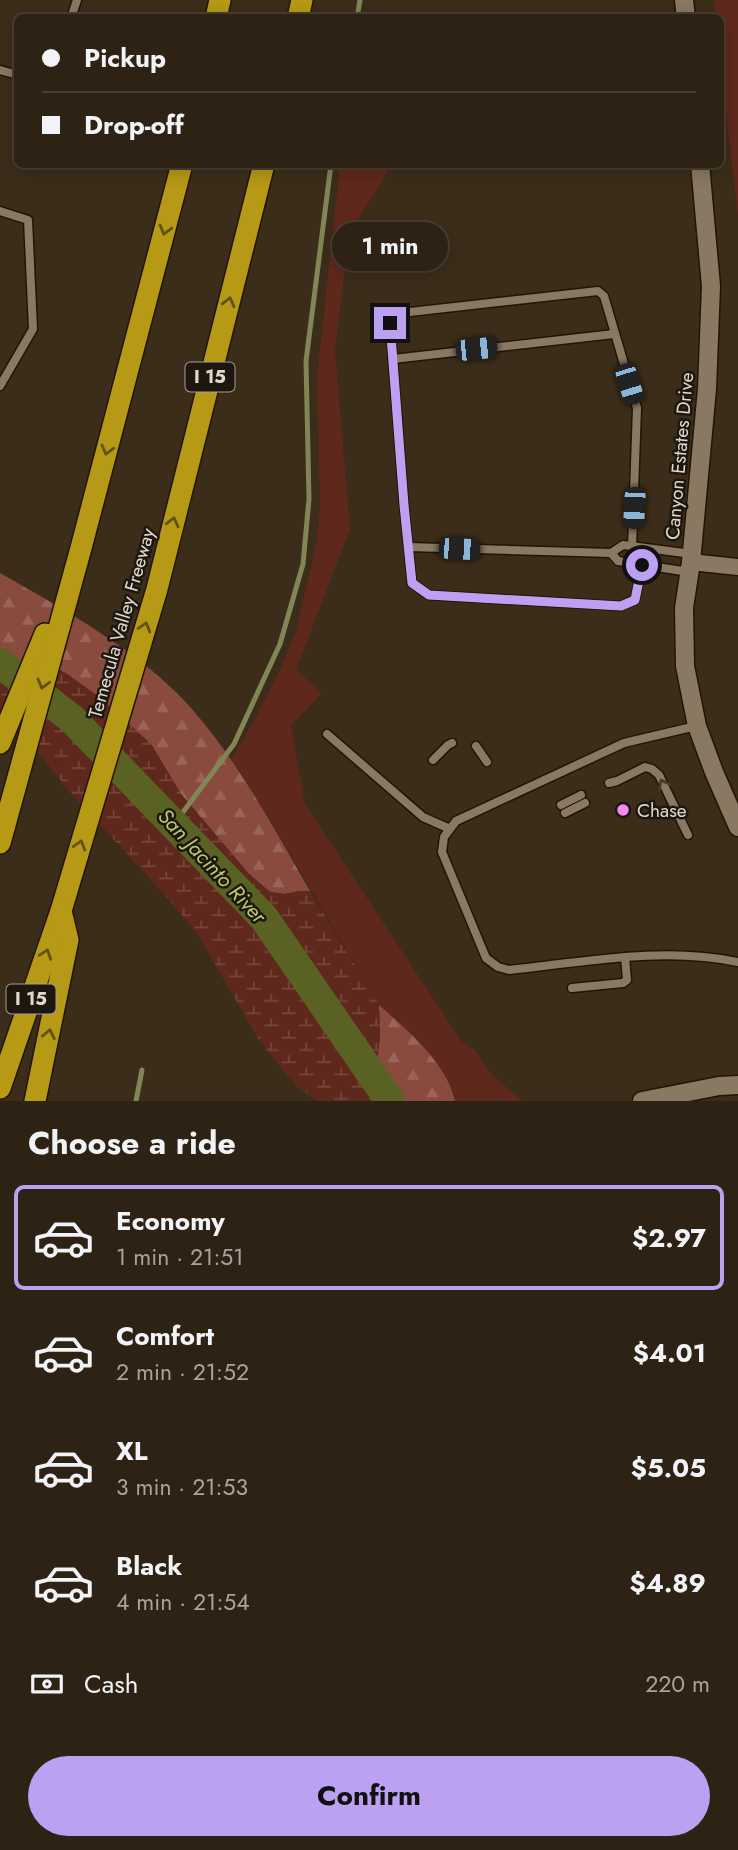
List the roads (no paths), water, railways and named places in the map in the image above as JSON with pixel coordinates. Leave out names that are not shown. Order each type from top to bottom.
[{"type":"highway","points":[[0,843],[181,168]]},
{"type":"highway","name":"Temecula Valley Freeway","points":[[0,1088],[61,911],[157,589],[263,168]]},
{"type":"highway","points":[[0,743],[81,548]]},
{"type":"highway","points":[[35,1101],[68,940],[61,911]]},
{"type":"street","name":"Canyon Estates Drive","points":[[700,168],[711,286],[708,389],[684,608],[685,666],[697,726],[714,772],[737,819]]},
{"type":"street","points":[[691,563],[738,567]]},
{"type":"street","points":[[642,1101],[719,1086],[738,1085]]},
{"type":"lane","points":[[0,211],[28,220],[33,329],[0,386]]},
{"type":"lane","points":[[632,547],[637,408],[604,296],[598,291],[401,313],[390,323],[412,583],[429,595],[621,606],[635,600],[642,565]]},
{"type":"lane","points":[[393,359],[614,334]]},
{"type":"lane","points":[[408,547],[611,553],[623,545],[691,563]]},
{"type":"lane","points":[[611,553],[618,561],[642,565],[691,563]]},
{"type":"lane","points":[[697,726],[624,743],[456,821],[444,837],[442,852],[486,958],[498,967],[509,970],[625,957],[673,955],[738,962]]},
{"type":"lane","points":[[327,734],[423,817],[450,829]]},
{"type":"lane","points":[[433,760],[452,743]]},
{"type":"lane","points":[[476,746],[487,762]]},
{"type":"lane","points":[[612,783],[645,767],[652,769],[659,775],[688,835]]},
{"type":"lane","points":[[563,809],[583,799]]},
{"type":"lane","points":[[572,988],[623,983],[627,980],[625,957]]},
{"type":"waterway","points":[[358,14],[360,0]]},
{"type":"waterway","points":[[174,824],[234,744],[280,644],[303,564],[309,499],[306,361],[330,168]]},
{"type":"waterway","name":"San Jacinto River","points":[[0,663],[72,719],[264,918],[390,1101]]},
{"type":"waterway","points":[[136,1101],[142,1070]]},
{"type":"place","name":"Chase","points":[[623,810]]}]
